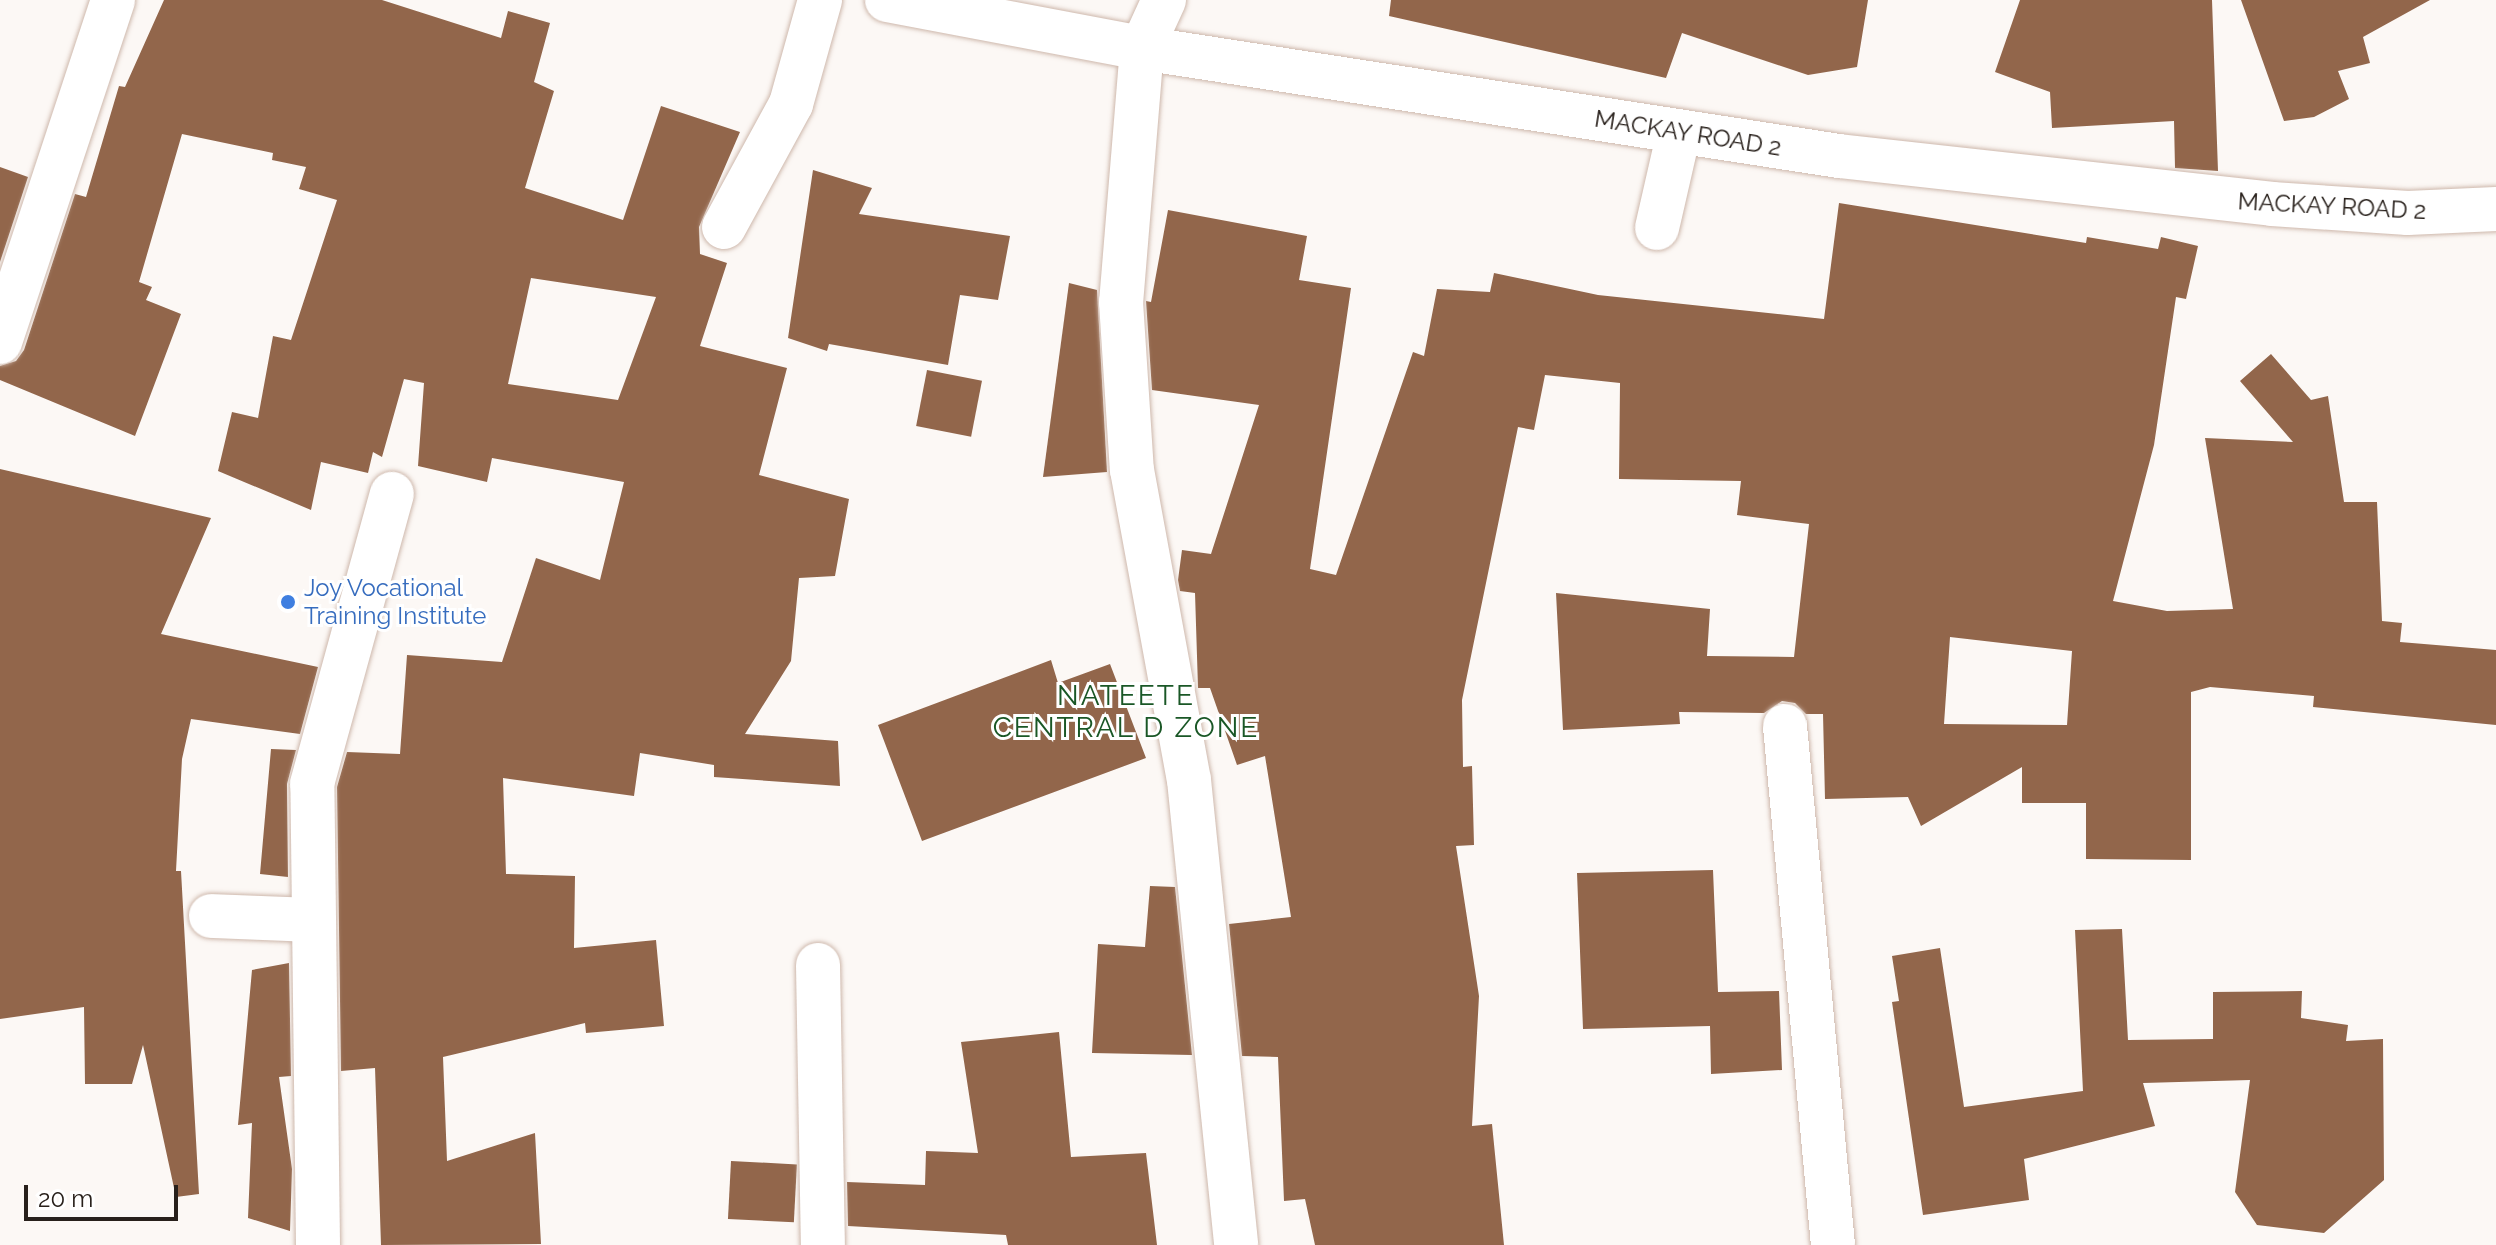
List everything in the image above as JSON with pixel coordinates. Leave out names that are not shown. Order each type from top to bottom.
[{"type":"street","points":[[0,342],[113,0]]},
{"type":"street","points":[[724,227],[791,104],[820,0]]},
{"type":"street","name":"MACKAY ROAD 2","points":[[887,0],[1142,48],[1839,156],[2272,204],[2408,213],[2496,209]]},
{"type":"street","points":[[1164,0],[1142,48],[1122,244],[1132,470],[1189,780],[1236,1245]]},
{"type":"street","points":[[1657,228],[1679,132]]},
{"type":"street","points":[[318,1245],[310,920],[312,784],[320,736],[392,494]]},
{"type":"street","points":[[1785,726],[1833,1245]]},
{"type":"street","points":[[211,916],[310,920]]},
{"type":"street","points":[[818,965],[823,1245]]},
{"type":"building","points":[[164,0],[382,0],[501,38],[508,11],[550,23],[534,82],[554,91],[525,188],[623,220],[661,106],[740,132],[699,227],[700,254],[727,263],[700,346],[787,368],[759,475],[849,499],[835,576],[799,578],[791,661],[745,734],[838,741],[840,786],[714,777],[714,765],[640,753],[634,796],[503,778],[506,874],[575,876],[574,948],[656,940],[664,1026],[586,1033],[585,1023],[443,1057],[447,1161],[535,1133],[541,1244],[381,1245],[375,1068],[341,1071],[337,787],[347,752],[400,754],[407,655],[502,662],[536,558],[600,580],[624,482],[492,458],[487,482],[418,466],[424,383],[404,379],[382,457],[373,452],[368,473],[321,462],[311,510],[218,471],[232,412],[258,418],[273,336],[291,340],[337,200],[299,189],[306,167],[272,160],[273,153],[182,134],[139,282],[152,287],[146,300],[181,314],[135,436],[0,380],[0,366],[16,361],[24,350],[75,194],[86,197],[119,86],[125,87]],"holes":[[[531,278],[656,297],[618,400],[508,384]]]},
{"type":"building","points":[[1391,0],[1868,0],[1857,67],[1808,75],[1682,33],[1666,78],[1389,16]]},
{"type":"building","points":[[2020,0],[2212,0],[2218,171],[2175,168],[2174,121],[2052,128],[2050,92],[1995,72]]},
{"type":"building","points":[[2241,0],[2430,0],[2363,37],[2370,63],[2338,71],[2349,99],[2314,117],[2284,121]]},
{"type":"building","points":[[0,167],[28,177],[0,262]]},
{"type":"building","points":[[813,170],[872,188],[859,214],[1010,236],[998,300],[960,295],[948,365],[829,344],[827,351],[788,338]]},
{"type":"building","points":[[1839,203],[2086,243],[2087,237],[2158,249],[2161,237],[2198,246],[2186,299],[2176,297],[2154,445],[2113,601],[2167,611],[2233,609],[2205,438],[2293,442],[2240,381],[2271,354],[2311,400],[2328,396],[2344,502],[2377,502],[2382,621],[2402,623],[2400,642],[2496,650],[2496,725],[2313,707],[2314,696],[2210,687],[2191,692],[2191,860],[2086,859],[2086,803],[2022,803],[2022,767],[1921,826],[1908,797],[1825,799],[1823,714],[1806,714],[1795,703],[1782,701],[1764,713],[1679,712],[1680,724],[1563,730],[1556,593],[1710,609],[1707,656],[1794,657],[1809,524],[1737,515],[1741,481],[1619,479],[1620,383],[1545,375],[1534,430],[1518,427],[1462,700],[1463,767],[1472,766],[1474,845],[1456,846],[1479,996],[1472,1126],[1492,1124],[1504,1245],[1315,1245],[1305,1199],[1284,1201],[1278,1057],[1242,1056],[1229,924],[1291,917],[1265,756],[1237,765],[1210,688],[1198,688],[1195,593],[1180,591],[1178,580],[1182,550],[1211,554],[1259,405],[1152,390],[1146,301],[1151,302],[1168,210],[1307,236],[1299,280],[1351,288],[1310,569],[1336,575],[1413,352],[1424,356],[1437,289],[1490,292],[1494,273],[1598,295],[1824,319]],"holes":[[[1950,637],[2072,651],[2067,725],[1944,724]]]},
{"type":"building","points":[[1069,283],[1097,290],[1107,472],[1043,477]]},
{"type":"building","points":[[927,370],[982,381],[971,437],[916,426]]},
{"type":"building","points":[[0,469],[211,518],[161,634],[318,667],[300,734],[191,719],[182,759],[176,871],[181,871],[199,1194],[176,1197],[143,1045],[132,1084],[85,1084],[84,1007],[0,1019]]},
{"type":"building","points":[[1051,660],[1058,683],[1110,664],[1146,758],[922,841],[878,725]]},
{"type":"building","points":[[271,749],[296,750],[287,784],[288,877],[260,874]]},
{"type":"building","points":[[1713,870],[1718,992],[1779,991],[1782,1070],[1711,1074],[1710,1026],[1583,1029],[1577,873]]},
{"type":"building","points":[[1150,886],[1175,887],[1192,1055],[1092,1053],[1098,944],[1145,947]]},
{"type":"building","points":[[2122,929],[2128,1040],[2213,1039],[2213,992],[2302,991],[2301,1018],[2348,1025],[2346,1041],[2383,1039],[2384,1180],[2324,1233],[2257,1225],[2235,1192],[2250,1080],[2143,1083],[2155,1126],[2024,1159],[2029,1200],[1923,1215],[1892,1002],[1899,1001],[1892,956],[1940,948],[1964,1107],[2083,1091],[2075,930]]},
{"type":"building","points":[[289,963],[291,1076],[279,1077],[292,1169],[290,1231],[248,1218],[252,1123],[238,1125],[252,970]]},
{"type":"building","points":[[1059,1032],[1071,1157],[1146,1153],[1157,1245],[1008,1245],[1006,1235],[848,1226],[847,1182],[925,1185],[926,1151],[978,1153],[961,1042]]},
{"type":"building","points":[[731,1161],[797,1164],[794,1222],[728,1219]]},
{"type":"place","name":"Joy Vocational Training Institute","points":[[288,602]]},
{"type":"district","name":"NATEETE CENTRAL D ZONE","points":[[1126,712]]}]
